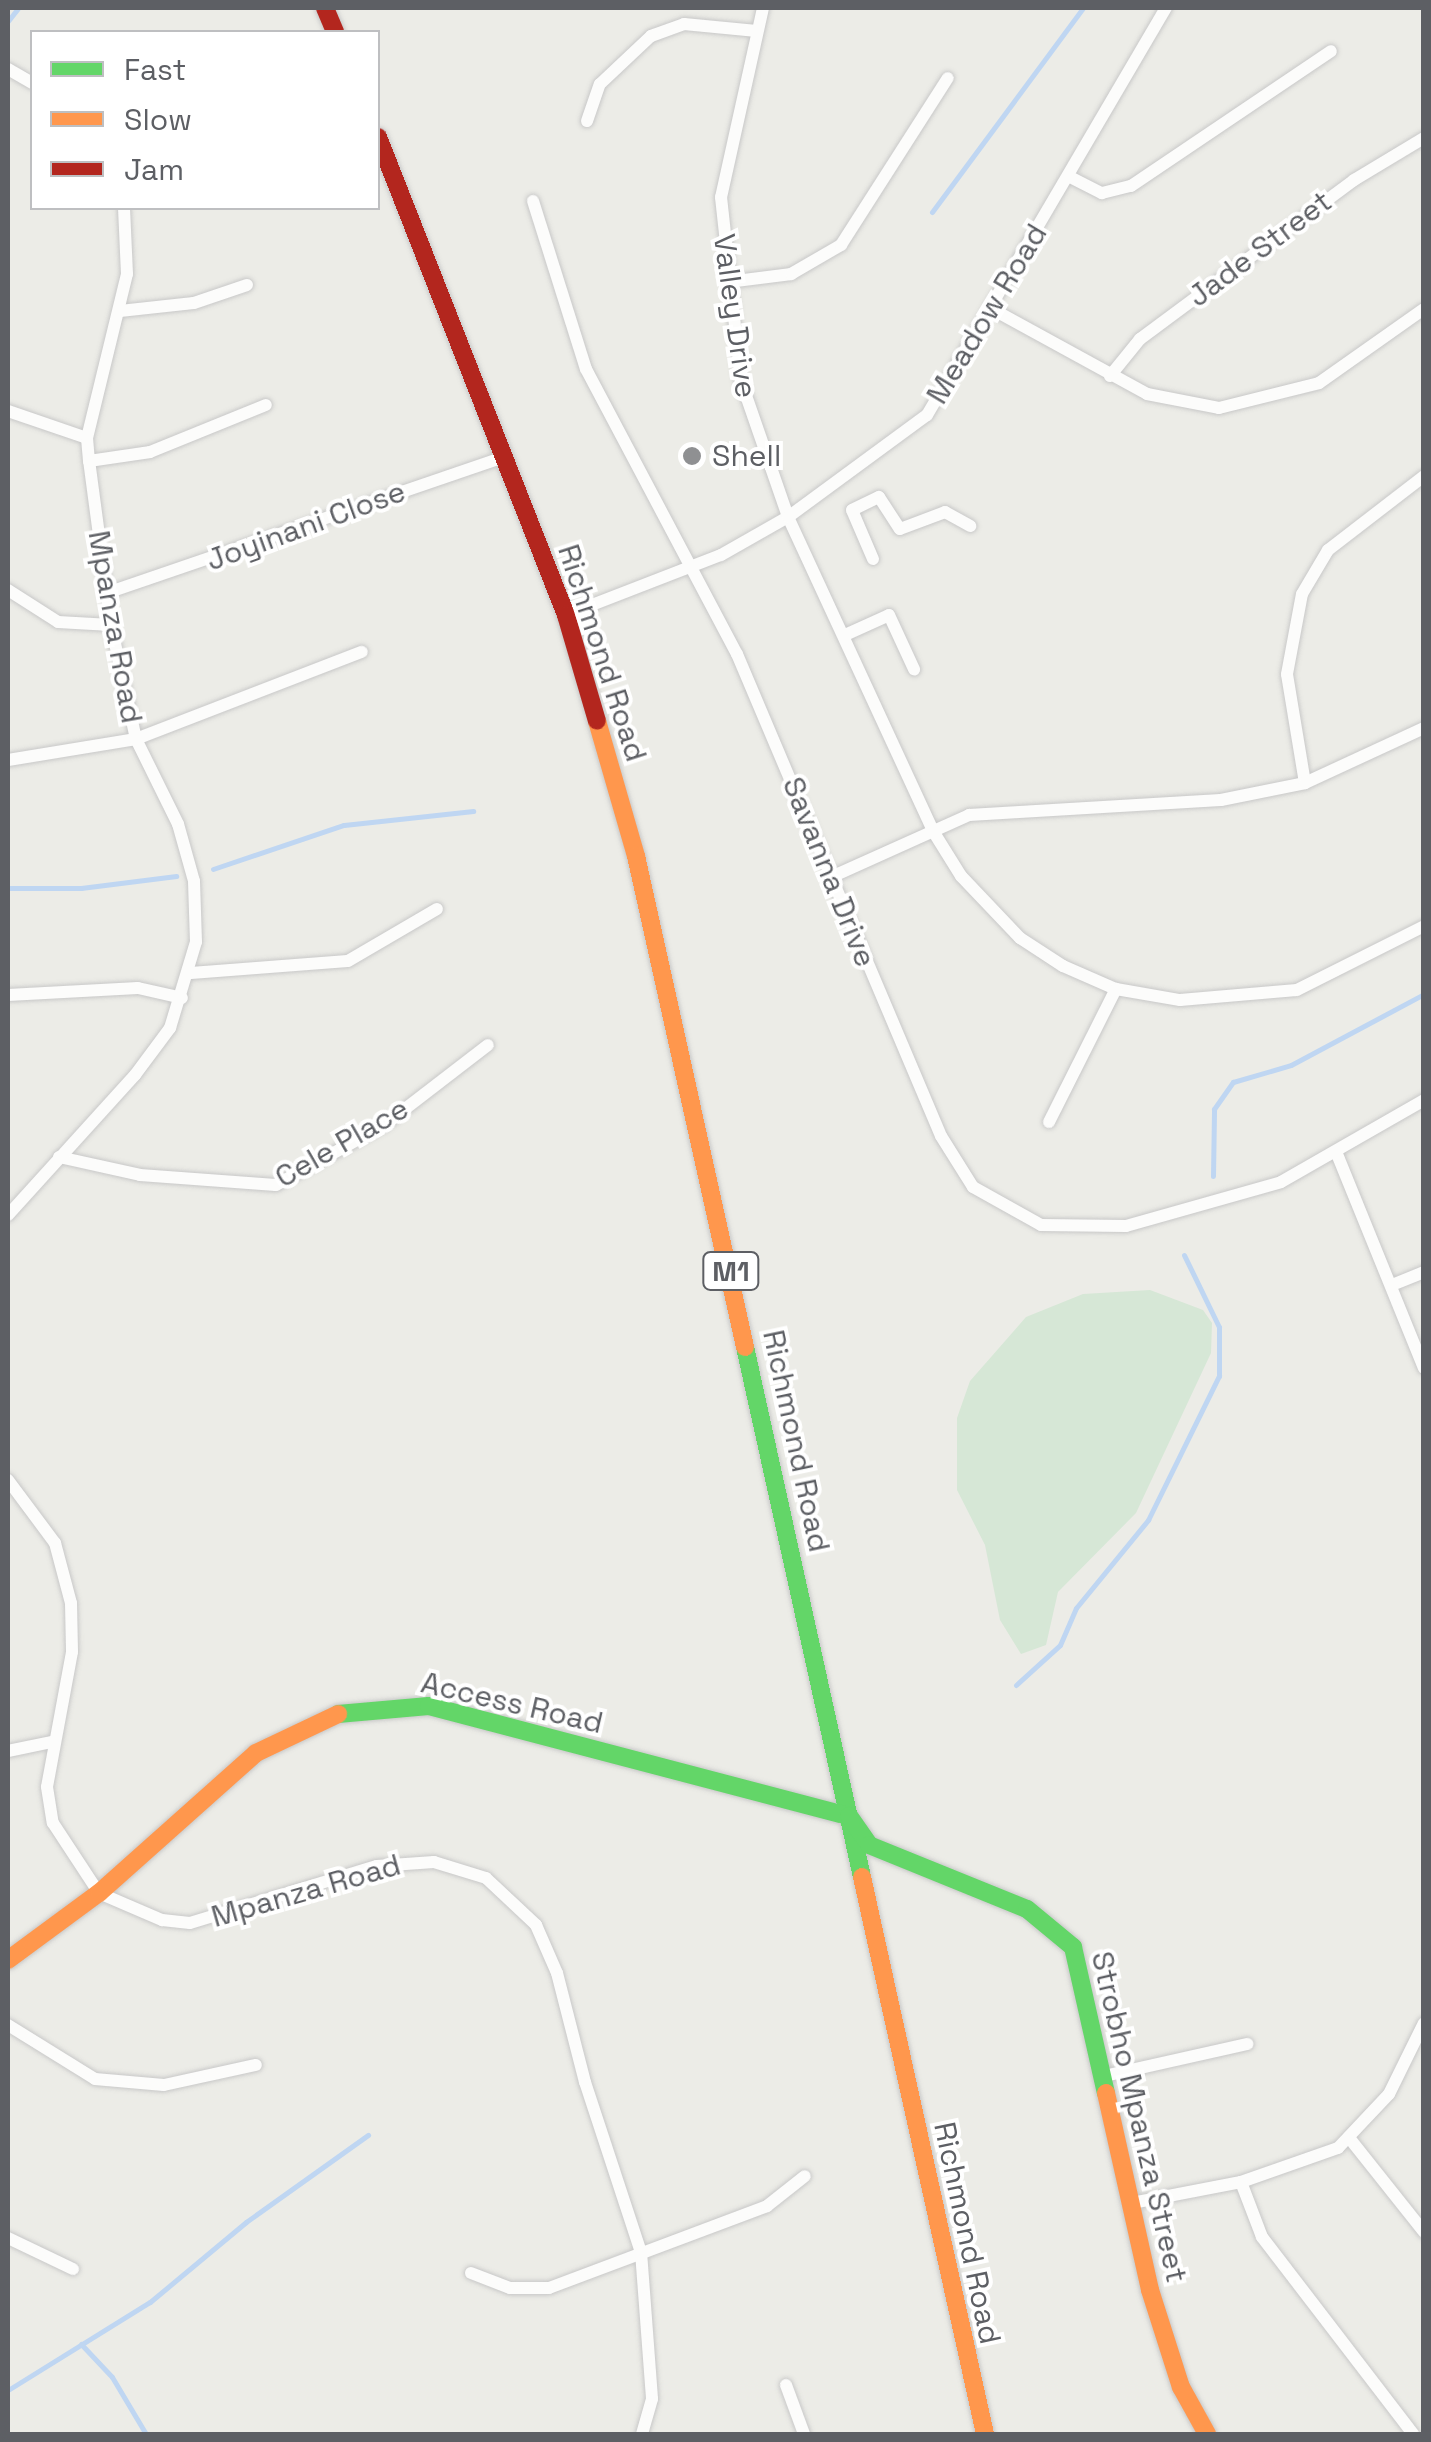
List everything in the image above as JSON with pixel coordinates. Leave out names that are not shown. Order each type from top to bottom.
[{"type":"main road","name":"Richmond Road","points":[[380,142],[566,615],[674,1008],[985,2434]]},
{"type":"main road","name":"Access Road","points":[[8,1960],[99,1894],[273,1742],[333,1714],[386,1706],[476,1716],[849,1816]]},
{"type":"main road","name":"Strobho Mpanza Street","points":[[849,1816],[869,1845],[1027,1909],[1060,1931],[1072,1947],[1163,2338],[1207,2434]]},
{"type":"street","name":"Valley Drive","points":[[763,8],[721,197],[728,282],[752,426],[788,517],[932,830],[961,876],[1020,938],[1116,989],[1180,1000],[1297,990],[1424,926]]},
{"type":"street","name":"Meadow Road","points":[[566,615],[690,570],[788,517],[927,415],[1166,8]]},
{"type":"street","points":[[587,121],[600,84],[652,36],[684,24],[757,32]]},
{"type":"street","points":[[1068,176],[1102,193],[1131,186],[1331,52]]},
{"type":"street","points":[[8,69],[30,82]]},
{"type":"street","points":[[728,282],[791,274],[841,245],[948,78]]},
{"type":"street","name":"Jade Street","points":[[1110,376],[1140,339],[1354,180],[1424,138]]},
{"type":"street","name":"Savanna Drive","points":[[534,201],[586,369],[765,714],[829,878],[957,1166],[973,1187],[1022,1219],[1082,1230],[1126,1226],[1281,1182],[1337,1154],[1424,1100]]},
{"type":"street","name":"Mpanza Road","points":[[8,1215],[136,1075],[182,998],[191,974],[194,881],[178,824],[136,739],[111,625],[89,460],[88,438],[120,311],[129,241],[124,210]]},
{"type":"street","points":[[120,311],[194,303],[247,285]]},
{"type":"street","points":[[992,309],[1110,376],[1195,406],[1280,397],[1319,383],[1424,310]]},
{"type":"street","points":[[89,460],[150,452],[266,405]]},
{"type":"street","points":[[8,410],[88,438]]},
{"type":"street","name":"Joyinani Close","points":[[106,593],[506,457]]},
{"type":"street","points":[[1305,783],[1288,674],[1302,594],[1328,550],[1424,476]]},
{"type":"street","points":[[872,558],[852,510],[879,497],[900,529],[944,512],[970,526]]},
{"type":"street","points":[[8,590],[58,622],[111,625]]},
{"type":"street","points":[[845,635],[889,615],[914,668]]},
{"type":"street","points":[[8,760],[136,739],[362,652]]},
{"type":"street","points":[[829,878],[970,815],[1184,804],[1305,783],[1424,728]]},
{"type":"street","points":[[191,974],[348,961],[437,909]]},
{"type":"street","points":[[8,995],[138,988],[182,998]]},
{"type":"street","points":[[1049,1122],[1116,989]]},
{"type":"street","name":"Cele Place","points":[[60,1157],[140,1176],[276,1185],[384,1126],[488,1045]]},
{"type":"street","points":[[1337,1154],[1424,1368]]},
{"type":"street","points":[[1392,1285],[1424,1272]]},
{"type":"street","points":[[8,1480],[55,1543],[71,1603],[72,1652],[52,1742],[47,1787],[53,1823],[99,1894]]},
{"type":"street","points":[[8,1751],[52,1742]]},
{"type":"street","name":"Mpanza Road","points":[[99,1894],[162,1920],[190,1922],[408,1860],[466,1870],[509,1893],[536,1925],[557,1973],[585,2082],[642,2252],[652,2331],[652,2399],[642,2434]]},
{"type":"street","points":[[1132,2203],[1241,2182],[1318,2158],[1350,2139],[1400,2076],[1424,2023]]},
{"type":"street","points":[[8,2026],[95,2079],[164,2085],[256,2065]]},
{"type":"street","points":[[1104,2076],[1246,2044]]},
{"type":"street","points":[[1350,2139],[1422,2228]]},
{"type":"street","points":[[471,2273],[510,2288],[541,2289],[767,2206],[806,2176]]},
{"type":"street","points":[[1241,2182],[1262,2236],[1413,2434]]},
{"type":"street","points":[[8,2238],[73,2269]]},
{"type":"street","points":[[786,2385],[804,2434]]},
{"type":"green space","points":[[1150,1290],[1203,1310],[1212,1323],[1211,1353],[1136,1513],[1058,1592],[1046,1645],[1021,1654],[1000,1620],[985,1545],[957,1490],[957,1418],[970,1381],[1026,1317],[1083,1294]]},
{"type":"waterway","points":[[8,21],[18,8]]},
{"type":"waterway","points":[[932,212],[1083,8]]},
{"type":"waterway","points":[[213,869],[344,825],[473,811]]},
{"type":"waterway","points":[[8,888],[81,888],[176,876]]},
{"type":"waterway","points":[[1213,1176],[1214,1109],[1233,1082],[1291,1065],[1424,994]]},
{"type":"waterway","points":[[1016,1685],[1060,1645],[1076,1608],[1148,1520],[1219,1376],[1219,1327],[1184,1255]]},
{"type":"waterway","points":[[8,2390],[150,2302],[246,2222],[368,2135]]},
{"type":"waterway","points":[[81,2344],[112,2377],[146,2434]]},
{"type":"traffic: fast","points":[[745,1347],[862,1877]]},
{"type":"traffic: fast","points":[[338,1714],[429,1706],[849,1816],[869,1845],[1027,1909],[1073,1947],[1106,2093]]},
{"type":"traffic: slow","points":[[597,721],[636,856],[745,1347]]},
{"type":"traffic: slow","points":[[8,1960],[99,1893],[256,1753],[338,1714]]},
{"type":"traffic: slow","points":[[862,1877],[985,2434]]},
{"type":"traffic: slow","points":[[1106,2093],[1150,2290],[1181,2387],[1207,2434]]},
{"type":"traffic: jam","points":[[325,8],[334,30]]},
{"type":"traffic: jam","points":[[380,142],[566,615],[597,721]]},
{"type":"place","name":"Shell","points":[[692,456]]}]
